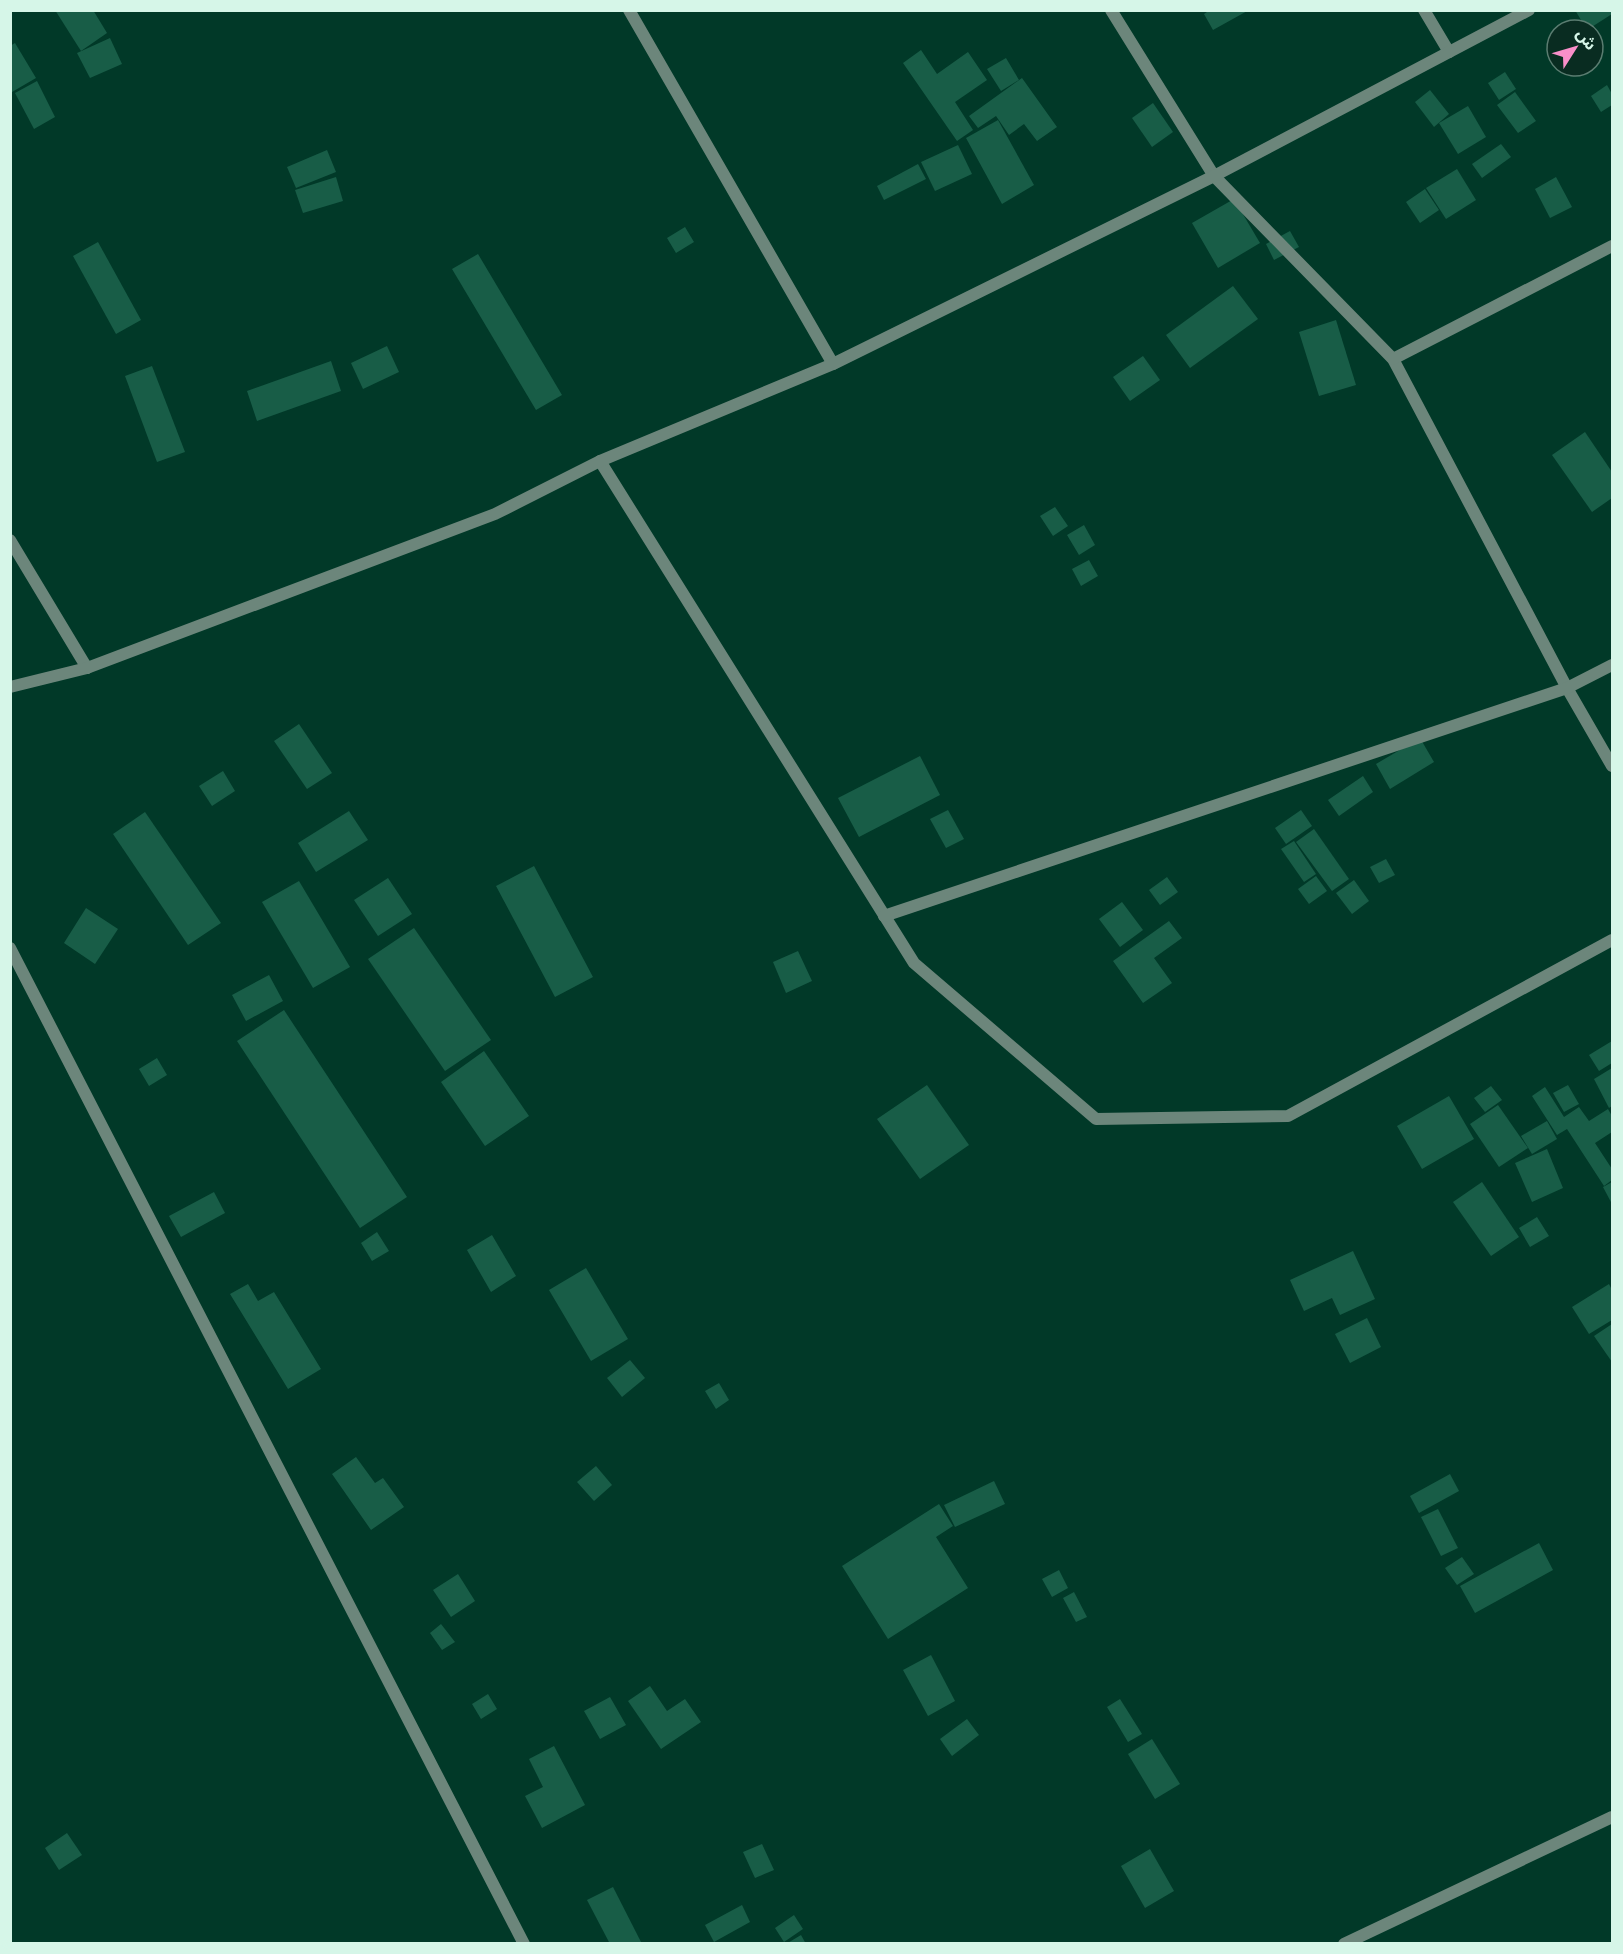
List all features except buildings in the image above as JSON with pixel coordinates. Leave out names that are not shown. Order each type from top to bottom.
[{"type":"street","points":[[629,10],[833,364]]},
{"type":"street","points":[[1111,10],[1214,176],[1393,359],[1567,688],[1612,766]]},
{"type":"street","points":[[1424,10],[1449,52]]},
{"type":"street","points":[[10,687],[87,668],[495,513],[600,461],[833,364],[1214,176],[1529,10]]},
{"type":"street","points":[[1393,359],[1612,246]]},
{"type":"street","points":[[600,461],[914,963],[1096,1119],[1288,1116],[1612,940]]},
{"type":"street","points":[[10,540],[87,668]]},
{"type":"street","points":[[884,916],[1567,688],[1612,665]]},
{"type":"street","points":[[10,948],[524,1944]]},
{"type":"street","points":[[1344,1944],[1612,1816]]}]
